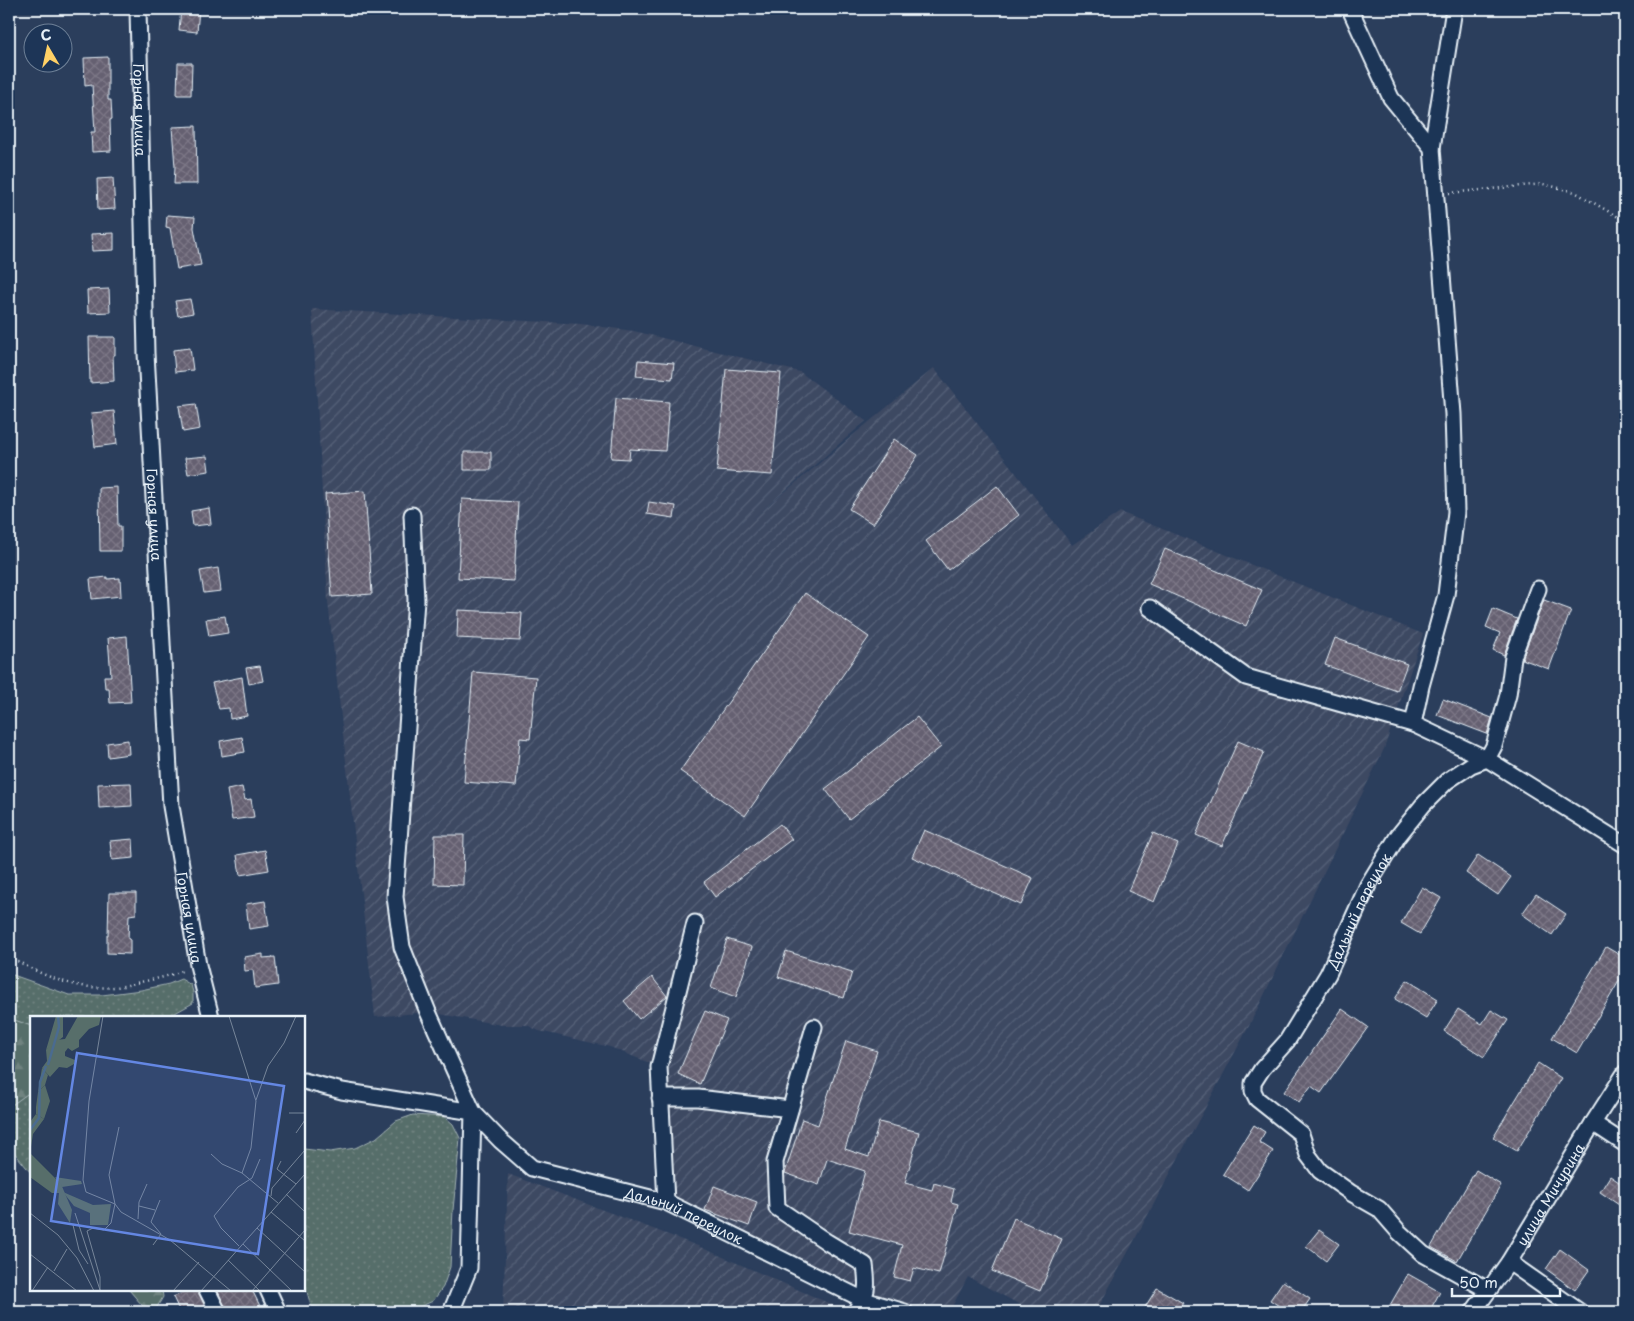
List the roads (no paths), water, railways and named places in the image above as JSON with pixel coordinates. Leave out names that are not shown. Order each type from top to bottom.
[{"type":"street","name":"Горная улица","points":[[138,9],[146,353],[170,796],[198,965],[211,1016]]},
{"type":"street","points":[[1350,9],[1390,98],[1432,148]]},
{"type":"street","points":[[1413,724],[1421,686],[1446,595],[1456,512],[1453,414],[1432,148],[1454,9]]},
{"type":"street","points":[[412,515],[416,600],[395,897],[402,946],[428,1012],[473,1112],[469,1268],[451,1312]]},
{"type":"street","points":[[1487,759],[1494,746],[1508,695],[1513,658],[1538,589]]},
{"type":"street","points":[[1150,608],[1246,677],[1413,724],[1487,759],[1625,845]]},
{"type":"street","name":"Дальний переулок","points":[[1487,759],[1471,765],[1447,782],[1423,805],[1398,836],[1368,885],[1328,974],[1287,1041],[1262,1069],[1254,1083],[1253,1091],[1257,1099],[1301,1134],[1308,1155],[1320,1171],[1351,1193],[1379,1209],[1399,1232],[1423,1254],[1488,1290]]},
{"type":"street","points":[[666,1202],[659,1067],[695,923]]},
{"type":"street","points":[[814,1026],[775,1162],[777,1208],[865,1265],[868,1285],[859,1306]]},
{"type":"street","name":"улица Мичурина","points":[[1473,1312],[1509,1262],[1625,1073]]},
{"type":"street","points":[[305,1081],[342,1091],[473,1112]]},
{"type":"street","points":[[660,1098],[698,1098],[790,1109]]},
{"type":"street","name":"Дальний переулок","points":[[473,1112],[500,1140],[532,1168],[666,1202],[859,1306],[905,1312]]},
{"type":"street","points":[[1593,1123],[1625,1144]]},
{"type":"street","points":[[1509,1262],[1580,1312]]},
{"type":"street","points":[[208,1291],[218,1312]]},
{"type":"street","points":[[268,1291],[278,1312]]}]
